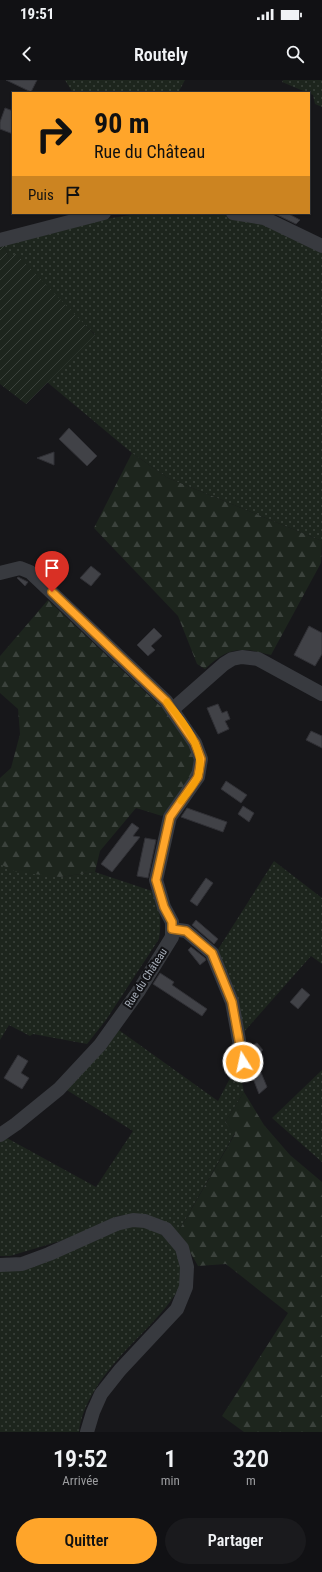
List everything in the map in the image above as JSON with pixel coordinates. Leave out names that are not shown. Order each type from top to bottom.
[{"type":"street","points":[[0,240],[100,214]]},
{"type":"street","points":[[239,214],[264,218],[322,246]]},
{"type":"street","points":[[0,573],[20,568],[30,572],[173,709],[195,743],[201,759],[198,777],[170,817],[156,880],[164,907],[172,922],[172,929],[186,931],[212,953],[232,1002],[243,1062]]},
{"type":"street","points":[[173,709],[224,664],[232,659],[258,659],[322,694]]},
{"type":"street","name":"Rue du Château","points":[[0,1135],[59,1089],[100,1045],[145,980],[172,937],[172,929]]},
{"type":"street","points":[[0,1265],[22,1264],[49,1254],[116,1224],[133,1220],[145,1220],[166,1229],[182,1248],[187,1267],[186,1287],[177,1309],[120,1370],[101,1394],[93,1412],[87,1432]]},
{"type":"green space","points":[[65,80],[185,80],[179,92],[72,92]]},
{"type":"green space","points":[[283,80],[322,80],[322,107],[315,104],[313,95],[310,94],[310,92],[306,92],[282,82]]},
{"type":"green space","points":[[136,214],[225,215],[261,224],[322,252],[322,541],[168,478],[132,453],[47,382],[95,334],[9,257],[3,244],[64,226]]},
{"type":"green space","points":[[0,244],[3,244],[9,257],[16,254],[95,335],[26,404],[0,384]]},
{"type":"green space","points":[[132,453],[168,478],[322,541],[321,563],[271,655],[243,650],[221,656],[205,669],[197,664],[178,616],[94,528]]},
{"type":"green space","points":[[48,600],[175,720],[193,749],[197,765],[186,785],[162,816],[136,808],[100,851],[95,872],[60,877],[16,872],[0,864],[0,778],[11,768],[20,734],[18,709],[0,693],[0,656]]},
{"type":"green space","points":[[274,861],[322,898],[322,964],[311,956],[243,1033],[217,951]]},
{"type":"green space","points":[[0,864],[60,877],[95,872],[152,891],[160,915],[159,939],[106,1020],[87,1044],[33,1034],[30,1036],[9,1025],[0,1040]]},
{"type":"green space","points":[[116,1028],[218,1101],[238,1063],[244,1092],[225,1122],[235,1133],[177,1234],[137,1214],[118,1216],[67,1239],[10,1256],[0,1256],[0,1140],[5,1137],[96,1187],[133,1131],[65,1089]]},
{"type":"green space","points":[[322,1070],[322,1162],[272,1118]]},
{"type":"green space","points":[[244,1092],[264,1125],[290,1155],[322,1182],[322,1432],[244,1432],[222,1416],[288,1313],[226,1264],[198,1266],[189,1250],[177,1234],[235,1134],[225,1122]]},
{"type":"green space","points":[[137,1224],[158,1233],[169,1241],[174,1247],[182,1277],[180,1286],[174,1296],[156,1319],[126,1350],[99,1383],[88,1402],[79,1432],[0,1432],[0,1270],[116,1229]]},
{"type":"building","points":[[6,80],[37,80],[31,92]]},
{"type":"building","points":[[5,108],[12,111],[12,134],[0,129],[0,122]]},
{"type":"building","points":[[275,214],[289,214],[300,220],[296,224]]},
{"type":"building","points":[[69,428],[97,456],[87,466],[59,439]]},
{"type":"building","points":[[54,452],[54,465],[37,458]]},
{"type":"building","points":[[91,566],[101,574],[91,586],[80,578]]},
{"type":"building","points":[[18,577],[28,582],[25,586],[17,578]]},
{"type":"building","points":[[309,626],[322,633],[322,654],[315,666],[294,655]]},
{"type":"building","points":[[154,628],[162,636],[151,646],[155,650],[148,656],[137,645]]},
{"type":"building","points":[[218,704],[222,713],[227,711],[230,719],[225,721],[229,729],[218,734],[207,708]]},
{"type":"building","points":[[311,731],[322,736],[322,748],[306,740]]},
{"type":"building","points":[[226,781],[247,795],[241,803],[221,789]]},
{"type":"building","points":[[243,806],[254,813],[249,822],[238,814]]},
{"type":"building","points":[[187,808],[227,822],[223,832],[181,817]]},
{"type":"building","points":[[132,823],[139,828],[133,836],[140,837],[112,872],[101,864]]},
{"type":"building","points":[[145,838],[156,840],[148,878],[137,876]]},
{"type":"building","points":[[206,878],[213,883],[197,906],[190,901]]},
{"type":"building","points":[[196,920],[218,939],[214,944],[192,925]]},
{"type":"building","points":[[191,947],[206,960],[200,965],[188,950]]},
{"type":"building","points":[[160,973],[174,982],[172,985],[207,1009],[202,1016],[153,984]]},
{"type":"building","points":[[302,988],[310,995],[298,1009],[290,1002]]},
{"type":"building","points":[[257,1043],[263,1050],[255,1058],[267,1087],[259,1094],[249,1068],[251,1061],[249,1047]]},
{"type":"building","points":[[18,1055],[28,1061],[21,1073],[29,1078],[22,1089],[4,1078]]},
{"type":"slow traffic","points":[[167,702],[195,743],[201,759],[198,777],[181,801]]},
{"type":"route","points":[[52,592],[83,624],[166,701],[173,709],[195,743],[201,759],[198,777],[170,817],[156,880],[164,907],[172,922],[172,929],[186,931],[212,953],[232,1002],[243,1062]]}]
